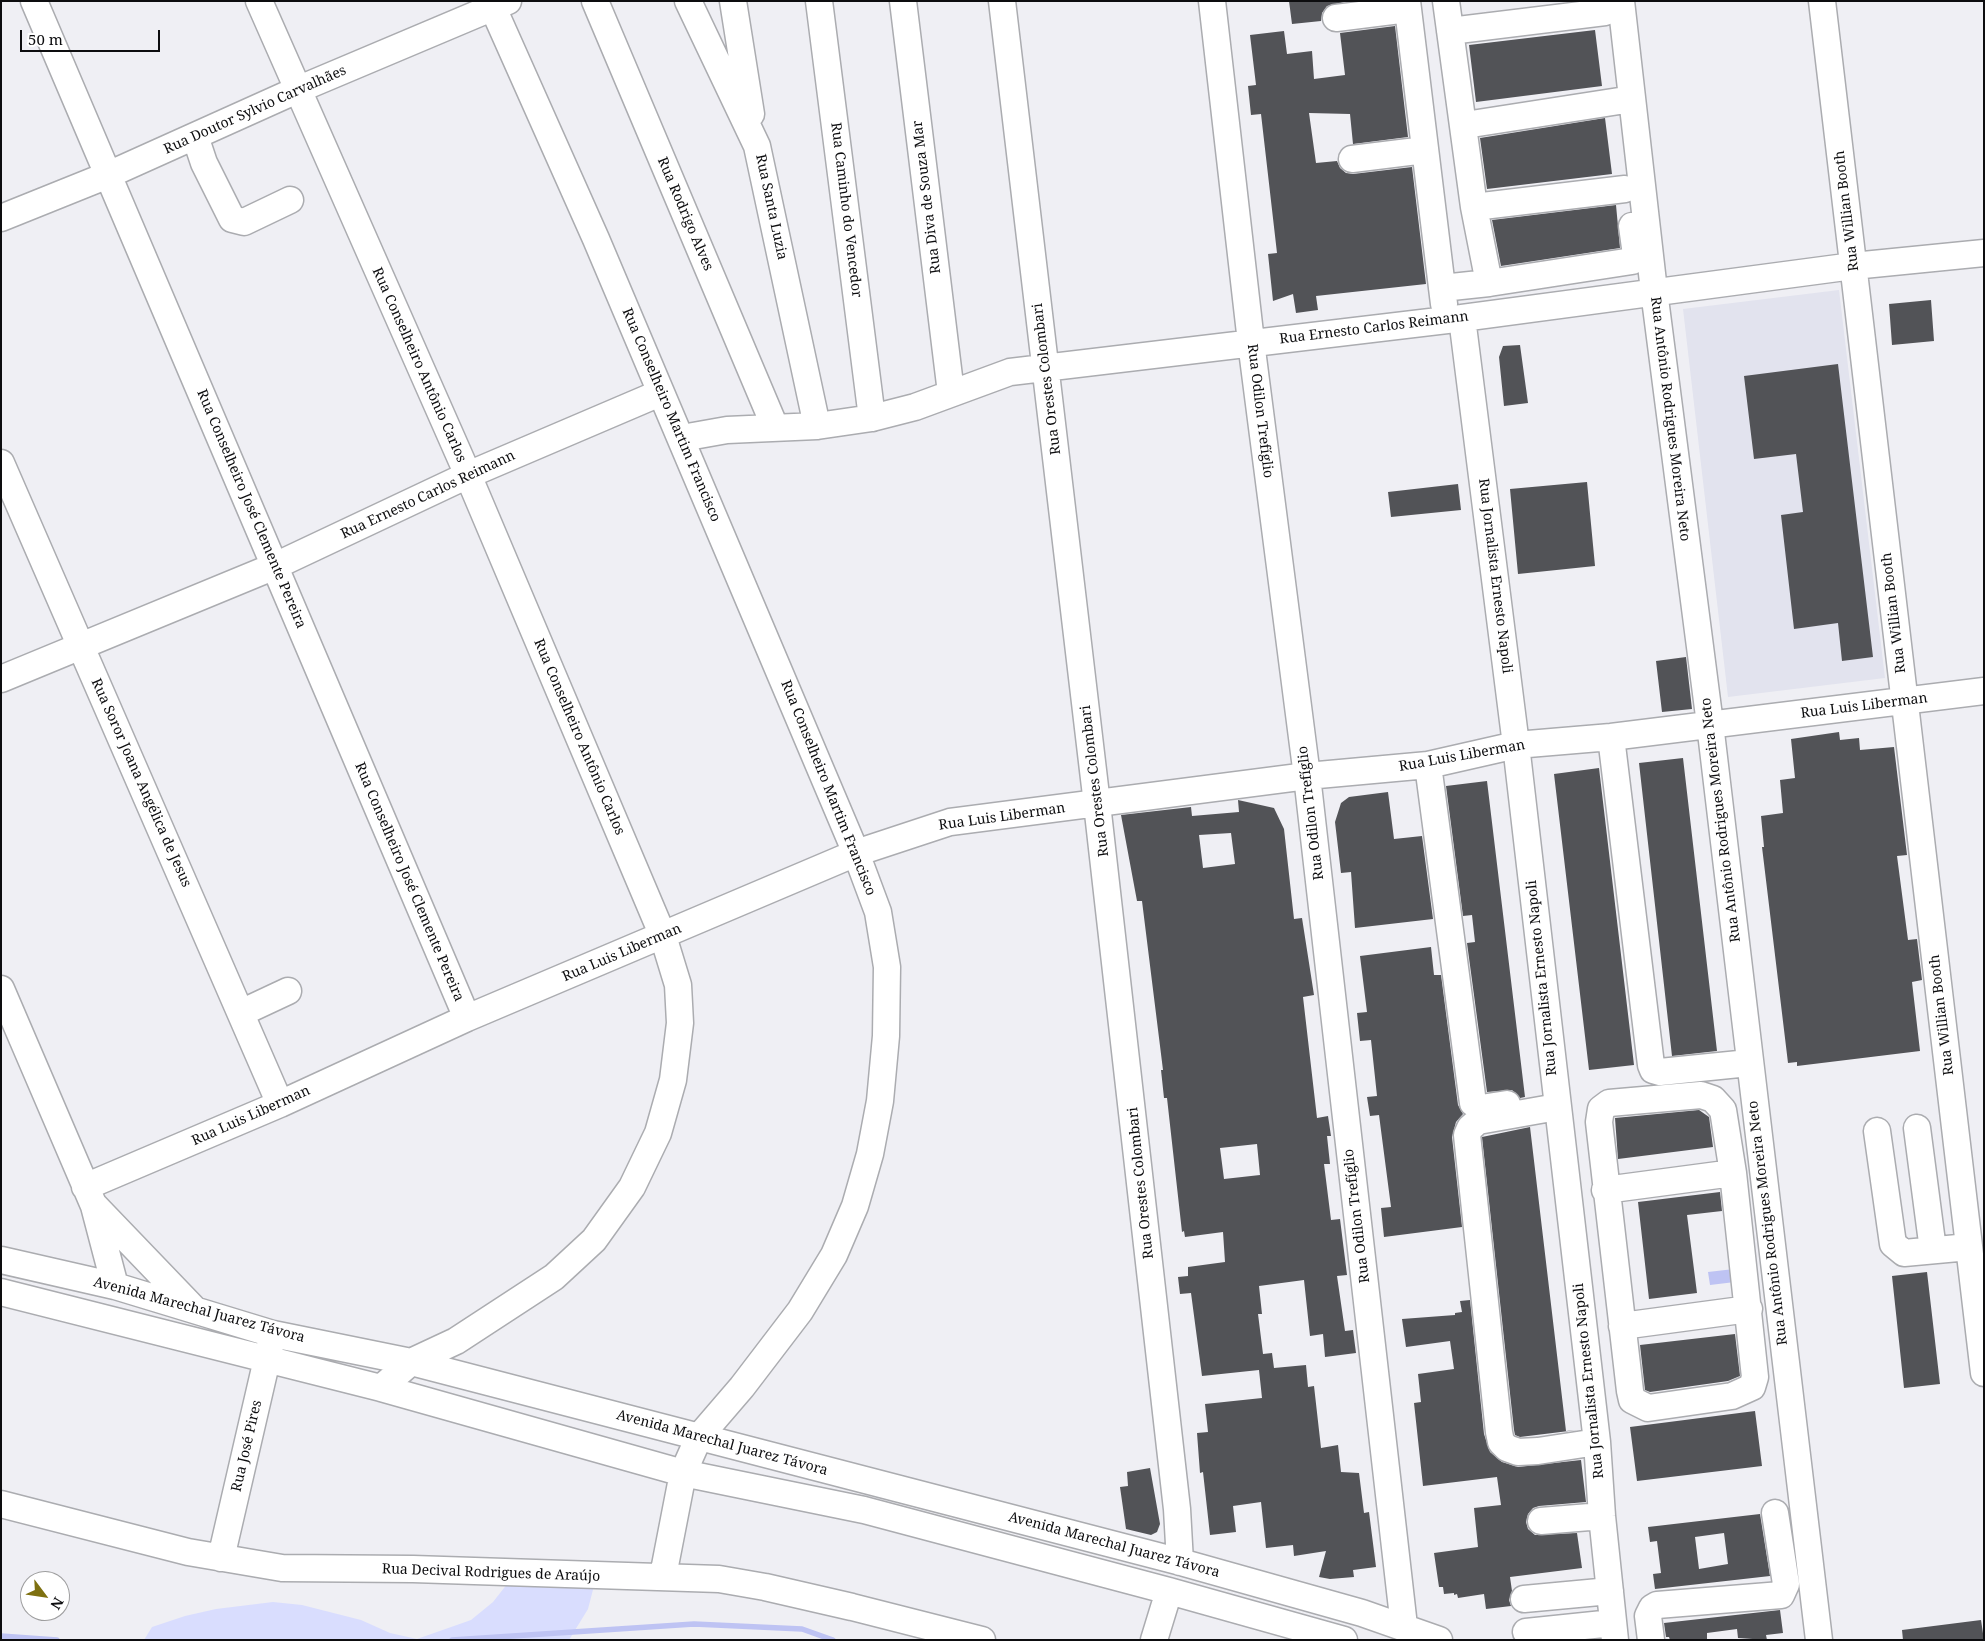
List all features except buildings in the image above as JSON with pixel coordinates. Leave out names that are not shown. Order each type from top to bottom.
[{"type":"street","name":"Rua Conselheiro José Clemente Pereira","points":[[34,1],[467,1018]]},
{"type":"street","name":"Rua Conselheiro Antônio Carlos","points":[[259,1],[468,475],[663,936],[678,985],[680,1023],[673,1080],[658,1133],[632,1187],[594,1240],[554,1277],[456,1341],[411,1362],[381,1388]]},
{"type":"street","name":"Rua Rodrigo Alves","points":[[595,1],[775,427]]},
{"type":"street","name":"Rua Santa Luzia","points":[[688,1],[757,146],[817,426]]},
{"type":"street","points":[[733,1],[757,146]]},
{"type":"street","name":"Rua Caminho do Vencedor","points":[[819,1],[872,418]]},
{"type":"street","name":"Rua Diva de Souza Mar","points":[[904,1],[951,393]]},
{"type":"street","name":"Rua Orestes Colombari","points":[[1002,1],[1098,804],[1176,1499],[1180,1562]]},
{"type":"street","name":"Rua Odilon Trefíglio","points":[[1212,1],[1251,342],[1307,776],[1404,1626]]},
{"type":"street","points":[[1446,1],[1465,125],[1474,207],[1489,283]]},
{"type":"street","name":"Rua Willian Booth","points":[[1822,1],[1984,1373]]},
{"type":"street","name":"Rua Doutor Sylvio Carvalhães","points":[[1,218],[108,175],[297,90],[497,4]]},
{"type":"street","name":"Rua Conselheiro Martim Francisco","points":[[497,4],[856,853],[878,912],[886,967],[886,1036],[880,1101],[870,1154],[855,1206],[834,1255],[800,1312],[742,1387],[699,1437],[683,1473],[663,1576]]},
{"type":"street","points":[[1336,18],[1408,5]]},
{"type":"street","name":"Rua Jornalista Ernesto Napoli","points":[[1408,5],[1442,288],[1454,319],[1516,745],[1556,1101],[1598,1442],[1602,1516],[1612,1617]]},
{"type":"street","points":[[1442,288],[1489,283],[1632,261],[1636,255],[1625,189],[1624,100],[1610,5],[1450,31]]},
{"type":"street","points":[[1465,125],[1624,100]]},
{"type":"street","name":"Rua Antônio Rodrigues Moreira Neto","points":[[1624,100],[1654,291],[1710,724],[1819,1640]]},
{"type":"street","points":[[194,136],[204,163],[232,219],[244,222],[290,200]]},
{"type":"street","points":[[1352,159],[1425,150]]},
{"type":"street","points":[[1474,207],[1625,189]]},
{"type":"street","name":"Rua Ernesto Carlos Reimann","points":[[682,438],[727,430],[817,426],[872,418],[915,407],[1010,372],[1454,319],[1853,266],[1984,253]]},
{"type":"street","name":"Rua Ernesto Carlos Reimann","points":[[1,679],[275,566],[468,475],[660,393]]},
{"type":"street","name":"Rua Soror Joana Angélica de Jesus","points":[[1,463],[280,1104]]},
{"type":"street","name":"Rua Luis Liberman","points":[[90,1197],[280,1104],[467,1018],[856,853],[950,822],[1307,776],[1428,765],[1516,745],[1611,737],[1984,691]]},
{"type":"street","points":[[1611,737],[1653,1070],[1660,1072],[1750,1063]]},
{"type":"street","points":[[1428,765],[1473,1103],[1483,1108],[1556,1101]]},
{"type":"street","points":[[1,989],[90,1197],[115,1286]]},
{"type":"street","points":[[241,1013],[288,991]]},
{"type":"street","points":[[1701,1095],[1713,1099],[1723,1110],[1733,1173],[1749,1309],[1755,1377],[1752,1386],[1732,1396],[1648,1408],[1632,1400],[1605,1190],[1599,1122],[1604,1105],[1616,1101],[1701,1095]]},
{"type":"street","points":[[1556,1101],[1478,1120],[1470,1128],[1467,1135],[1498,1432],[1501,1442],[1507,1448],[1518,1452],[1598,1442]]},
{"type":"street","points":[[1917,1128],[1933,1250]]},
{"type":"street","points":[[1878,1131],[1893,1244],[1904,1253],[1969,1248]]},
{"type":"street","points":[[1605,1190],[1733,1173]]},
{"type":"street","points":[[90,1197],[195,1310]]},
{"type":"street","points":[[1741,1238],[1770,1234]]},
{"type":"street","name":"Avenida Marechal Juarez Távora","points":[[1,1260],[115,1286],[273,1334],[411,1362],[1180,1562],[1404,1626],[1439,1640]]},
{"type":"street","points":[[1,1292],[381,1388],[683,1473],[864,1510],[1169,1591],[1344,1640]]},
{"type":"street","points":[[1622,1326],[1749,1309]]},
{"type":"street","name":"Rua José Pires","points":[[221,1558],[273,1334]]},
{"type":"street","name":"Rua Decival Rodrigues de Araújo","points":[[1,1504],[221,1558],[282,1568],[412,1569],[663,1576],[719,1580],[764,1586],[982,1640]]},
{"type":"street","points":[[1526,1632],[1612,1617],[1657,1605],[1781,1594],[1786,1584],[1774,1513]]},
{"type":"street","points":[[1541,1521],[1602,1516]]},
{"type":"street","points":[[1154,1640],[1169,1591]]},
{"type":"street","points":[[1524,1599],[1612,1617]]},
{"type":"street","points":[[1651,1640],[1648,1616],[1652,1608],[1657,1605]]},
{"type":"shaded area","points":[[1839,290],[1885,678],[1728,697],[1683,309]]},
{"type":"shaded area","points":[[1734,1269],[1735,1282],[1710,1285],[1708,1272]]},
{"type":"shaded area","points":[[541,1559],[568,1565],[595,1582],[588,1609],[569,1640],[144,1640],[152,1627],[185,1616],[216,1609],[273,1602],[302,1605],[361,1620],[390,1633],[417,1639],[471,1620],[493,1602],[515,1574]]},
{"type":"waterway","points":[[452,1640],[694,1624],[802,1629],[833,1640]]},
{"type":"waterway","points":[[1,1636],[57,1640]]}]
